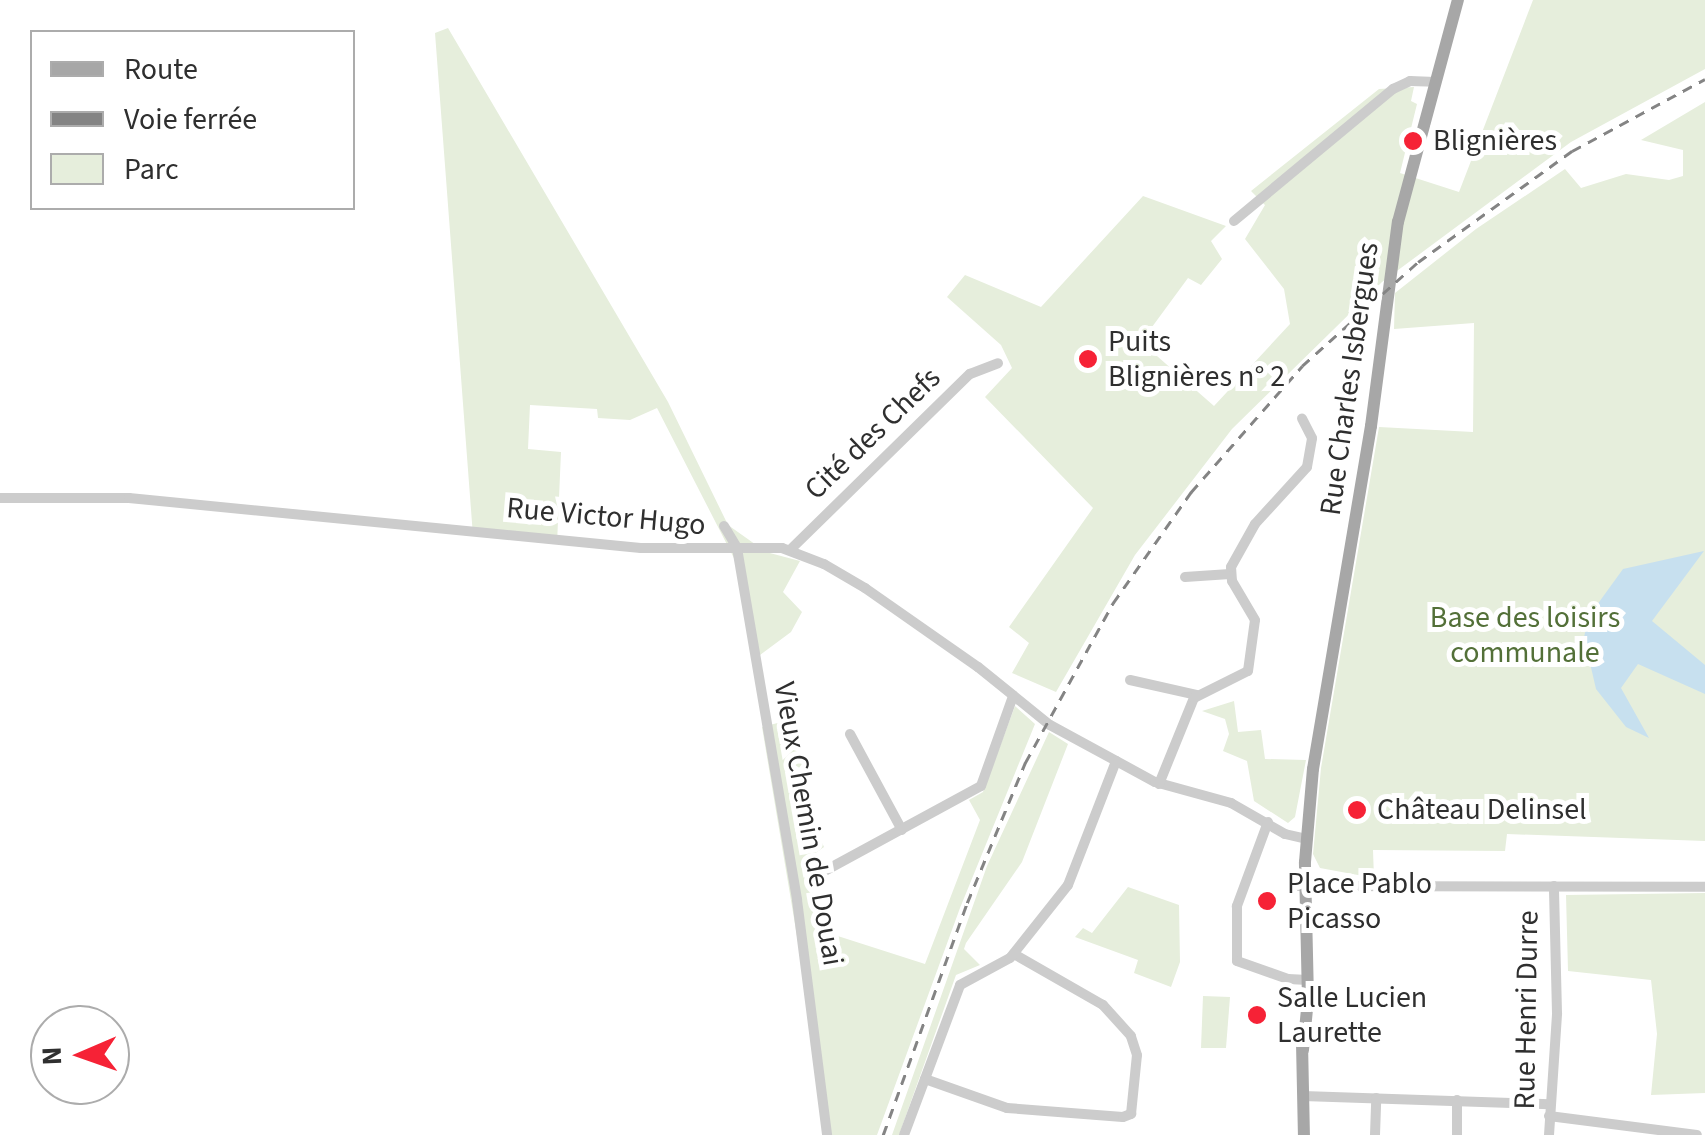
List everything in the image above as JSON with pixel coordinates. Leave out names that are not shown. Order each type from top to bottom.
[{"type":"main road","name":"Rue Charles Isbergues","points":[[1304,1135],[1303,839],[1369,434],[1398,222],[1458,0]]},
{"type":"street","points":[[1234,221],[1392,89],[1410,81],[1435,82]]},
{"type":"street","name":"Cité des Chefs","points":[[790,550],[970,374],[998,364]]},
{"type":"street","points":[[1230,574],[1255,524],[1307,466],[1312,438],[1302,418]]},
{"type":"street","name":"Rue Victor Hugo","points":[[0,498],[129,498],[640,548],[768,546],[790,550],[866,588],[1045,722],[1160,784],[1231,804],[1303,839]]},
{"type":"street","name":"Vieux Chemin de Douai","points":[[724,526],[737,548],[804,937],[827,1135]]},
{"type":"street","points":[[1184,577],[1230,574]]},
{"type":"street","points":[[1130,680],[1197,695],[1243,677],[1250,666],[1256,620],[1230,574]]},
{"type":"street","points":[[1160,784],[1197,695]]},
{"type":"street","points":[[819,874],[983,783],[1013,696]]},
{"type":"street","points":[[850,734],[902,830]]},
{"type":"street","points":[[904,1135],[960,986],[1014,954],[1072,880],[1116,761]]},
{"type":"street","points":[[1268,822],[1237,906],[1237,961],[1304,981]]},
{"type":"street","points":[[1301,886],[1705,887]]},
{"type":"street","name":"Rue Henri Durre","points":[[1549,1135],[1557,1004],[1554,886]]},
{"type":"street","points":[[924,1079],[1008,1108],[1123,1117],[1131,1114],[1137,1054],[1130,1036],[1103,1005],[1014,954]]},
{"type":"street","points":[[1303,1096],[1457,1100],[1549,1110],[1697,1135]]},
{"type":"street","points":[[1375,1135],[1376,1098]]},
{"type":"street","points":[[1457,1100],[1457,1135]]},
{"type":"green space","points":[[1533,0],[1705,0],[1705,69],[1571,142],[1382,282],[1232,429],[1135,555],[1056,692],[1012,673],[1029,643],[1009,627],[1093,508],[985,397],[1012,368],[1001,345],[947,297],[965,275],[1041,307],[1143,196],[1226,226],[1211,241],[1222,259],[1201,285],[1188,278],[1141,342],[1214,406],[1290,324],[1284,289],[1245,239],[1265,205],[1251,191],[1379,89],[1414,87],[1411,101],[1417,104],[1400,173],[1459,192]]},
{"type":"green space","points":[[448,28],[668,402],[728,525],[766,552],[800,561],[783,592],[802,612],[791,632],[752,661],[737,564],[657,408],[630,420],[598,418],[597,409],[530,405],[528,449],[561,452],[557,544],[473,536],[435,33]]},
{"type":"green space","name":"Base des loisirs communale","points":[[1705,102],[1705,841],[1507,834],[1505,851],[1373,850],[1374,878],[1320,868],[1313,854],[1321,768],[1379,427],[1473,432],[1474,323],[1394,329],[1395,293],[1476,229],[1565,169],[1581,188],[1626,174],[1669,180],[1683,176],[1683,150],[1641,140]]},
{"type":"green space","points":[[1234,701],[1238,732],[1261,730],[1265,759],[1306,760],[1295,817],[1288,823],[1254,801],[1247,761],[1223,751],[1229,734],[1225,719],[1202,711]]},
{"type":"green space","points":[[1015,706],[1035,724],[960,908],[877,1135],[824,1135],[807,996],[762,727],[797,718],[811,817],[824,847],[807,859],[819,930],[925,964],[980,820],[969,800],[983,792]]},
{"type":"green space","points":[[1049,732],[1068,744],[1022,862],[966,943],[964,949],[980,965],[956,975],[899,1135],[892,1135],[987,866]]},
{"type":"green space","points":[[1128,887],[1179,905],[1180,962],[1171,987],[1134,973],[1138,960],[1075,937],[1083,928],[1092,933]]},
{"type":"green space","points":[[1705,893],[1705,1093],[1651,1095],[1657,1034],[1651,980],[1568,971],[1566,895]]},
{"type":"green space","points":[[1203,996],[1230,997],[1226,1048],[1201,1048]]},
{"type":"water","points":[[1704,551],[1652,621],[1705,665],[1705,694],[1638,664],[1621,688],[1649,738],[1626,727],[1596,689],[1584,637],[1589,616],[1623,569]]},
{"type":"railway","points":[[883,1135],[967,903],[1025,763],[1113,603],[1191,492],[1302,366],[1418,262],[1572,151],[1705,79]]},
{"type":"place","name":"Blignières","points":[[1413,141]]},
{"type":"place","name":"Puits Blignières n° 2","points":[[1088,359]]},
{"type":"place","name":"Château Delinsel","points":[[1357,810]]},
{"type":"place","name":"Place Pablo Picasso","points":[[1267,901]]},
{"type":"place","name":"Salle Lucien Laurette","points":[[1257,1015]]}]
